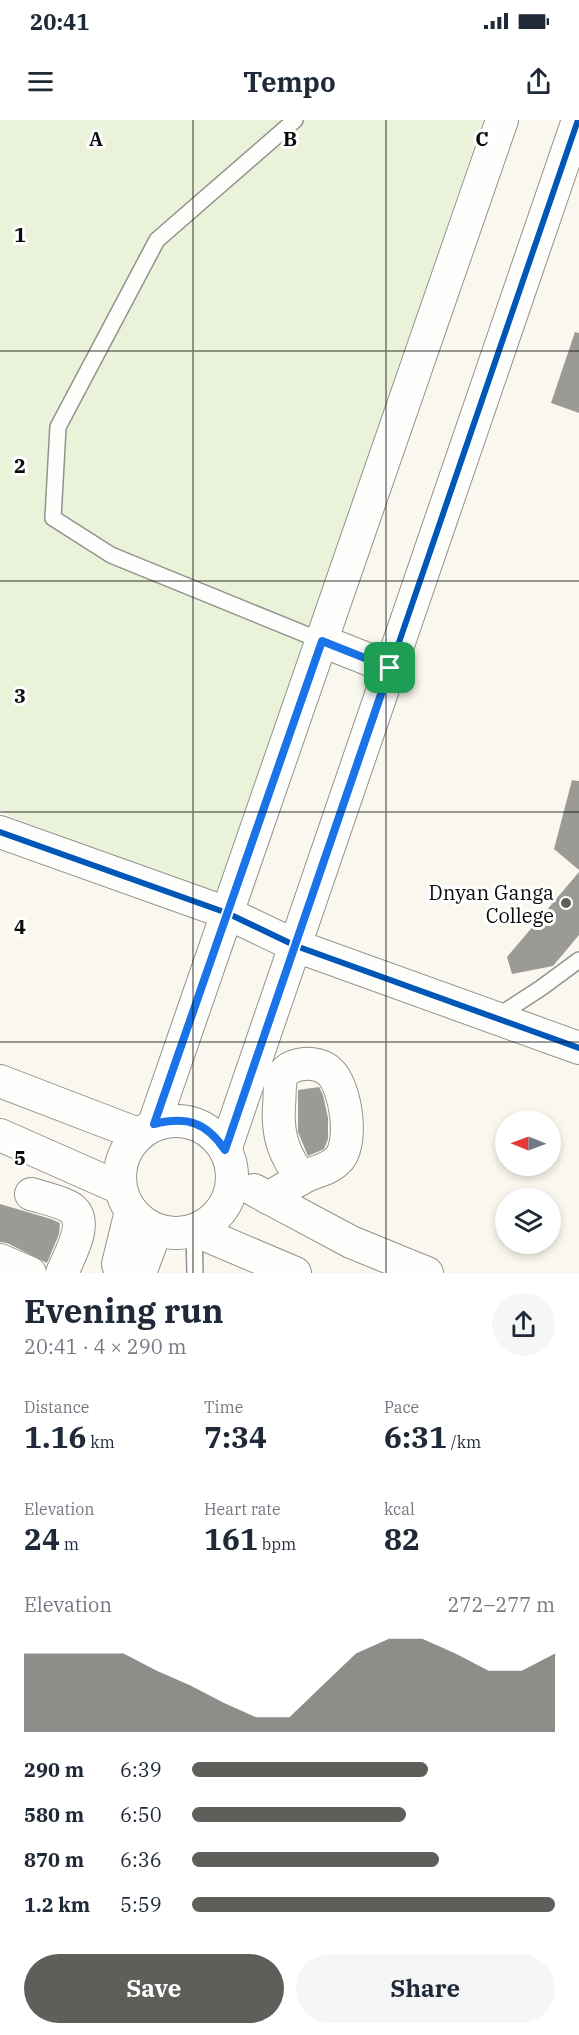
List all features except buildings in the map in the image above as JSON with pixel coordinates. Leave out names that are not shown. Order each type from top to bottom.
[{"type":"street","points":[[121,1273],[118,1264],[126,1199],[120,1168],[126,1150],[146,1129],[227,913],[502,120]]},
{"type":"street","points":[[0,1135],[126,1199],[140,1221],[156,1230],[176,1233],[194,1230],[209,1223],[221,1210],[229,1195],[229,1164],[296,946],[578,120]]},
{"type":"street","points":[[322,641],[390,668]]},
{"type":"street","points":[[0,832],[227,913],[296,946],[579,1048]]},
{"type":"street","points":[[0,1081],[146,1129],[170,1120],[186,1121],[202,1126],[216,1136],[229,1164],[268,1198],[351,1242],[427,1273]]},
{"type":"street","points":[[268,1198],[302,1178]]},
{"type":"street","points":[[31,1194],[70,1208],[78,1216],[80,1229],[62,1273]]},
{"type":"street","points":[[140,1273],[156,1230]]},
{"type":"street","points":[[194,1230],[295,1273]]},
{"type":"street","points":[[0,1260],[30,1273]]},
{"type":"lane","points":[[295,120],[157,240],[58,427],[53,518],[111,555],[322,641]]},
{"type":"lane","points":[[495,1018],[573,973],[579,960]]},
{"type":"lane","points":[[194,1230],[195,1273]]},
{"type":"green space","points":[[0,120],[483,120],[218,895],[14,818],[0,810]]},
{"type":"cycle path","points":[[225,1150],[578,120]]},
{"type":"cycle path","points":[[0,832],[227,913],[296,946],[579,1048]]},
{"type":"place","name":"Dnyan Ganga College","points":[[566,903]]},
{"type":"route","points":[[322,641],[390,668],[225,1150],[216,1136],[202,1126],[186,1121],[170,1120],[154,1124],[322,641]]}]
